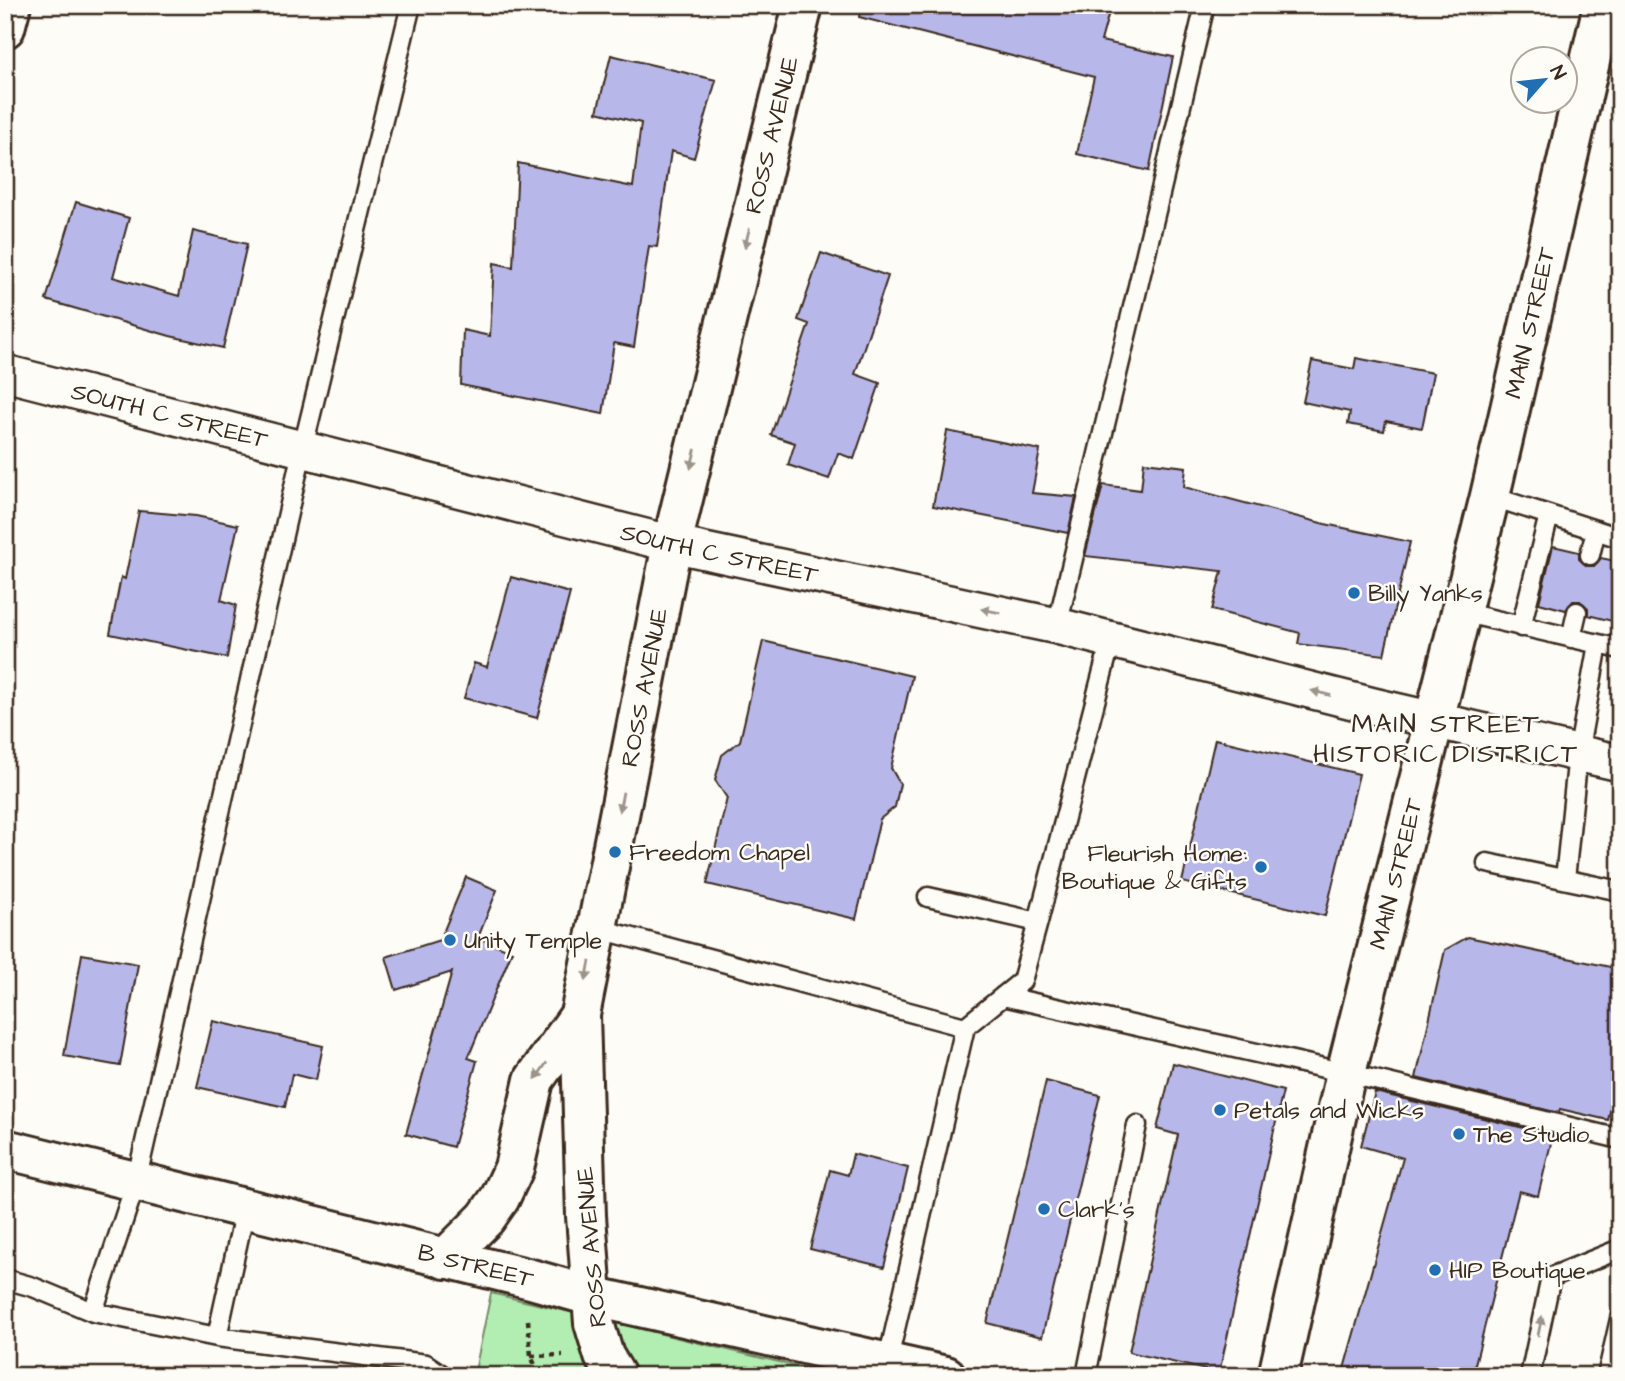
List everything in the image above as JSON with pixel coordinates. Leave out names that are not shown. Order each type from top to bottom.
[{"type":"main road","points":[[5,28],[11,5]]},
{"type":"main road","name":"ROSS AVENUE","points":[[616,1376],[604,1356],[597,1334],[592,1296],[583,1147],[580,1014],[672,544],[803,5]]},
{"type":"main road","name":"MAIN STREET","points":[[1278,1376],[1346,1073],[1490,496],[1602,5]]},
{"type":"main road","points":[[445,1259],[486,1218],[500,1198],[514,1168],[534,1080],[580,1014]]},
{"type":"main road","name":"B STREET","points":[[5,1149],[592,1296],[946,1376]]},
{"type":"street","name":"SOUTH C STREET","points":[[5,373],[303,447],[672,544],[1057,626],[1373,706],[1620,763]]},
{"type":"lane","points":[[93,1312],[136,1182],[303,447],[411,5]]},
{"type":"lane","points":[[1057,626],[1205,5]]},
{"type":"lane","points":[[1490,496],[1620,538]]},
{"type":"lane","points":[[1521,627],[1549,514]]},
{"type":"lane","points":[[1590,555],[1596,530]]},
{"type":"lane","points":[[1461,612],[1620,649]]},
{"type":"lane","points":[[1572,638],[1577,612]]},
{"type":"lane","points":[[887,1364],[965,1027],[1022,981],[1111,640]]},
{"type":"lane","points":[[1564,879],[1578,754],[1598,645]]},
{"type":"lane","points":[[1487,863],[1620,891]]},
{"type":"lane","points":[[928,897],[1038,922]]},
{"type":"lane","points":[[597,928],[965,1027]]},
{"type":"lane","points":[[1003,996],[1346,1073],[1620,1139]]},
{"type":"lane","points":[[1086,1376],[1137,1125]]},
{"type":"lane","points":[[217,1337],[245,1209]]},
{"type":"lane","points":[[1530,1376],[1551,1277],[1620,1248]]},
{"type":"lane","points":[[5,1279],[33,1287],[93,1312],[217,1337],[426,1364],[444,1376]]},
{"type":"lane","points":[[1608,1376],[1620,1318]]},
{"type":"path","points":[[528,1320],[531,1356],[540,1376]]},
{"type":"path","points":[[531,1356],[567,1355]]},
{"type":"green space","points":[[491,1293],[837,1376],[474,1376]]},
{"type":"building","points":[[861,5],[1111,5],[1101,41],[1173,57],[1149,171],[1077,154],[1094,77],[859,17]]},
{"type":"building","points":[[611,55],[716,80],[694,158],[671,151],[657,247],[649,246],[634,347],[614,343],[603,414],[461,385],[463,330],[490,336],[494,263],[513,267],[518,163],[633,187],[641,123],[597,112]]},
{"type":"building","points":[[76,202],[129,218],[113,277],[179,296],[193,231],[247,244],[223,348],[170,336],[46,300]]},
{"type":"building","points":[[821,253],[888,276],[855,374],[880,383],[854,459],[838,453],[829,479],[788,465],[795,443],[771,435],[809,324],[798,320]]},
{"type":"building","points":[[1356,358],[1433,373],[1422,428],[1386,421],[1384,431],[1348,424],[1350,412],[1303,402],[1312,361],[1354,369]]},
{"type":"building","points":[[947,431],[1040,450],[1032,493],[1076,497],[1068,533],[933,506]]},
{"type":"building","points":[[1144,462],[1186,467],[1184,487],[1325,524],[1410,542],[1384,655],[1298,644],[1300,633],[1212,610],[1222,571],[1085,556],[1103,485],[1141,490]]},
{"type":"building","points":[[139,511],[196,516],[238,525],[221,600],[236,605],[227,658],[110,634],[121,577],[125,579]]},
{"type":"building","points":[[1553,546],[1579,552],[1579,559],[1587,566],[1594,566],[1601,558],[1620,562],[1620,623],[1588,615],[1588,608],[1580,601],[1573,601],[1566,610],[1539,603]]},
{"type":"building","points":[[511,577],[570,593],[537,718],[464,698],[474,663],[487,667]]},
{"type":"building","points":[[763,641],[912,676],[891,768],[900,784],[895,807],[880,819],[856,919],[707,884],[727,798],[715,780],[722,755],[740,741]]},
{"type":"building","points":[[1215,739],[1359,774],[1325,916],[1182,882]]},
{"type":"building","points":[[466,877],[497,890],[478,938],[512,951],[468,1058],[477,1061],[453,1147],[406,1134],[452,972],[396,990],[386,957],[440,940]]},
{"type":"building","points":[[1468,937],[1620,969],[1620,1071],[1608,1120],[1560,1109],[1559,1113],[1416,1078],[1445,950]]},
{"type":"building","points":[[82,954],[138,964],[120,1066],[64,1056]]},
{"type":"building","points":[[213,1021],[323,1046],[316,1080],[292,1074],[285,1107],[197,1087]]},
{"type":"building","points":[[1173,1063],[1283,1091],[1219,1373],[1129,1352],[1178,1135],[1157,1129]]},
{"type":"building","name":"Clark’s","points":[[1046,1081],[1100,1095],[1042,1337],[987,1323]]},
{"type":"building","points":[[1375,1092],[1553,1135],[1538,1196],[1519,1191],[1472,1376],[1342,1376],[1403,1158],[1361,1146]]},
{"type":"building","points":[[853,1154],[908,1168],[884,1267],[810,1249],[830,1170],[848,1175]]},
{"type":"place","name":"Billy Yanks","points":[[1354,593]]},
{"type":"place","name":"Freedom Chapel","points":[[615,852]]},
{"type":"place","name":"Fleurish Home: Boutique & Gifts","points":[[1261,867]]},
{"type":"place","name":"Unity Temple","points":[[450,940]]},
{"type":"place","name":"Petals and Wicks","points":[[1220,1110]]},
{"type":"place","name":"The Studio","points":[[1459,1134]]},
{"type":"place","name":"Clark’s","points":[[1044,1209]]},
{"type":"place","name":"HIP Boutique","points":[[1435,1270]]},
{"type":"district","name":"MAIN STREET HISTORIC DISTRICT","points":[[1446,738]]}]
